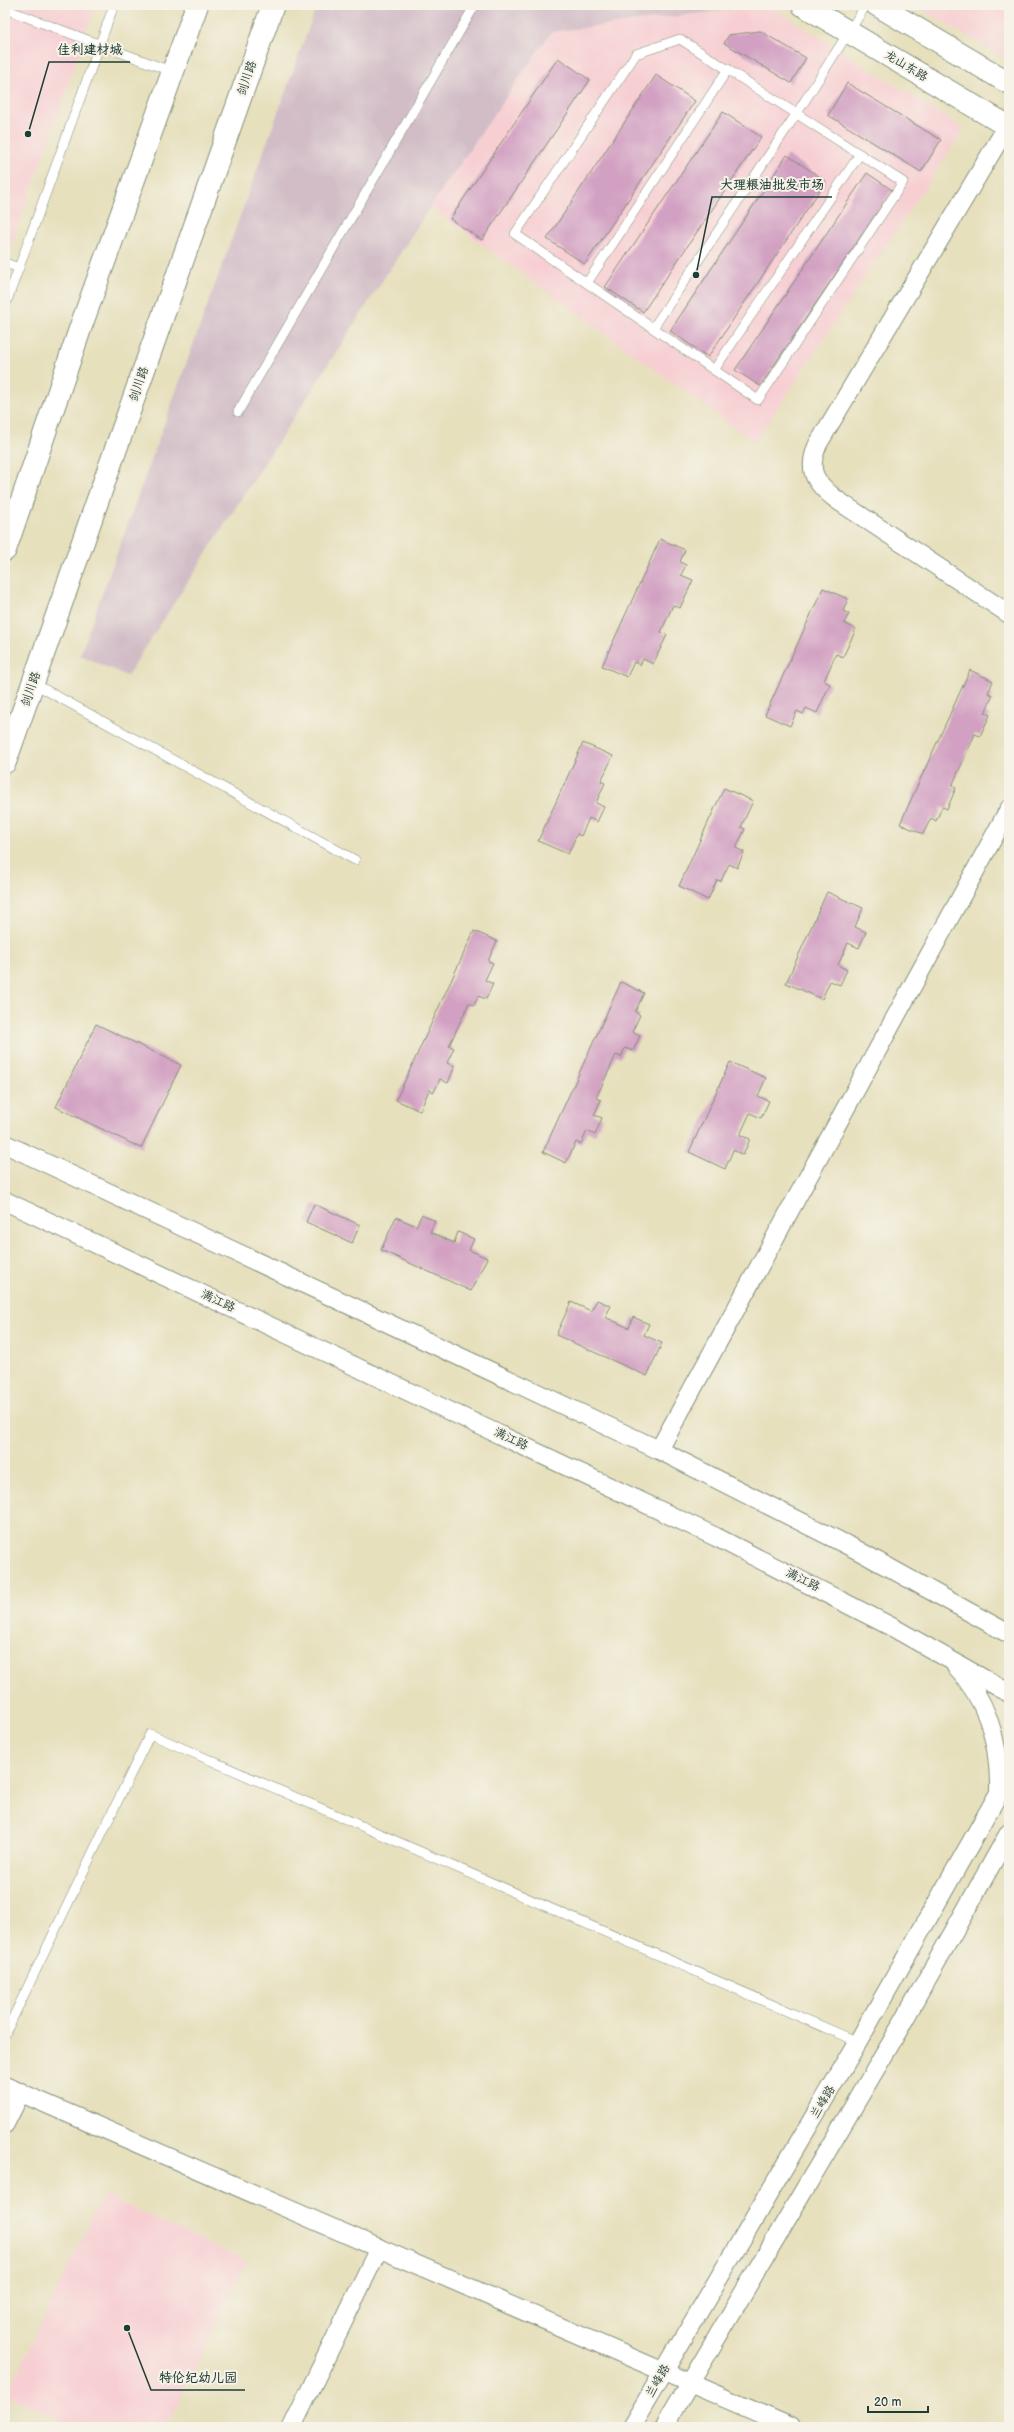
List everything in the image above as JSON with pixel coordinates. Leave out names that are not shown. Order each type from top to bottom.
[{"type":"main road","points":[[7,538],[81,326],[197,5]]},
{"type":"main road","name":"剑川路","points":[[5,762],[272,5]]},
{"type":"main road","name":"龙山东路","points":[[803,5],[1009,127]]},
{"type":"main road","points":[[877,5],[1009,83]]},
{"type":"street","points":[[1009,123],[1009,127],[818,444],[812,462],[812,470],[820,485],[837,500],[1009,614]]},
{"type":"street","points":[[659,1450],[1009,809]]},
{"type":"street","points":[[5,1144],[659,1450],[859,1552],[1009,1634]]},
{"type":"street","name":"满江路","points":[[5,1201],[661,1510],[835,1597],[948,1658],[1009,1694]]},
{"type":"street","points":[[977,1616],[1009,1619]]},
{"type":"street","points":[[948,1658],[963,1674],[986,1712],[998,1751],[1000,1792]]},
{"type":"street","name":"兰峰路","points":[[631,2427],[858,2042],[1009,1775]]},
{"type":"street","points":[[664,2427],[891,2043],[1009,1833]]},
{"type":"street","points":[[5,2124],[13,2089],[791,2427]]},
{"type":"street","points":[[292,2427],[379,2248]]},
{"type":"lane","points":[[5,306],[114,5]]},
{"type":"lane","points":[[238,412],[475,5]]},
{"type":"lane","points":[[653,328],[797,113],[866,5]]},
{"type":"lane","points":[[5,9],[173,72]]},
{"type":"lane","points":[[680,39],[797,113],[903,182],[758,400],[515,234],[636,54],[680,39]]},
{"type":"lane","points":[[587,284],[728,69]]},
{"type":"lane","points":[[714,370],[860,154]]},
{"type":"lane","points":[[5,263],[19,268]]},
{"type":"lane","points":[[33,683],[355,860]]},
{"type":"lane","points":[[5,2034],[150,1734],[858,2042]]},
{"type":"shaded area","points":[[5,5],[96,5],[5,263]]},
{"type":"shaded area","points":[[317,5],[765,5],[551,32],[430,207],[127,676],[80,655]]},
{"type":"shaded area","points":[[768,5],[964,129],[755,442],[430,207],[551,32]]},
{"type":"shaded area","points":[[915,5],[1009,5],[1009,61]]},
{"type":"shaded area","points":[[103,2194],[246,2261],[167,2427],[75,2427],[7,2395]]},
{"type":"building","points":[[760,31],[806,58],[791,83],[724,43],[729,35]]},
{"type":"building","points":[[558,58],[590,80],[482,240],[450,219]]},
{"type":"building","points":[[656,75],[695,101],[585,264],[547,239]]},
{"type":"building","points":[[847,83],[941,140],[921,172],[828,115]]},
{"type":"building","points":[[723,112],[761,137],[643,312],[605,287]]},
{"type":"building","points":[[787,155],[826,181],[708,357],[670,331]]},
{"type":"building","points":[[867,173],[892,190],[760,386],[735,370]]},
{"type":"building","points":[[660,539],[685,550],[680,562],[686,565],[681,575],[693,580],[680,608],[673,605],[661,632],[667,635],[653,664],[643,659],[640,665],[634,662],[627,677],[602,666]]},
{"type":"building","points":[[823,588],[848,599],[843,611],[849,614],[844,623],[856,629],[843,657],[836,654],[824,681],[830,684],[817,713],[806,708],[803,714],[797,711],[790,726],[765,715]]},
{"type":"building","points":[[970,670],[993,681],[988,693],[993,695],[985,713],[990,715],[980,736],[975,734],[952,786],[956,788],[947,809],[942,807],[936,821],[931,818],[923,834],[900,824]]},
{"type":"building","points":[[583,743],[613,756],[601,781],[605,783],[596,803],[604,807],[597,822],[589,818],[581,836],[577,834],[568,854],[538,841]]},
{"type":"building","points":[[724,788],[753,801],[741,827],[745,829],[736,848],[744,852],[737,868],[729,864],[721,881],[717,880],[708,900],[679,886]]},
{"type":"building","points":[[827,892],[863,908],[855,927],[866,932],[859,948],[848,943],[838,965],[847,970],[840,985],[830,981],[822,999],[786,983]]},
{"type":"building","points":[[474,931],[497,941],[488,961],[493,963],[485,980],[493,984],[486,999],[478,996],[474,1005],[469,1003],[449,1046],[454,1048],[447,1063],[455,1066],[448,1083],[440,1079],[434,1092],[429,1090],[420,1111],[396,1100]]},
{"type":"building","points":[[621,982],[644,993],[635,1012],[640,1015],[632,1032],[640,1036],[633,1051],[625,1048],[621,1057],[616,1055],[596,1098],[601,1100],[594,1115],[602,1118],[595,1135],[587,1131],[581,1144],[576,1142],[566,1163],[543,1152]]},
{"type":"building","points":[[96,1024],[181,1065],[141,1148],[56,1107]]},
{"type":"building","points":[[730,1062],[766,1078],[758,1096],[769,1101],[761,1118],[750,1113],[740,1135],[750,1139],[743,1155],[733,1150],[725,1169],[689,1152]]},
{"type":"building","points":[[314,1204],[360,1225],[352,1243],[306,1222]]},
{"type":"building","points":[[422,1214],[435,1221],[430,1232],[454,1243],[458,1232],[474,1239],[469,1250],[487,1258],[471,1291],[381,1250],[396,1217],[416,1226]]},
{"type":"building","points":[[597,1300],[611,1306],[605,1317],[629,1328],[633,1317],[649,1324],[644,1335],[662,1343],[647,1376],[556,1335],[571,1302],[591,1311]]},
{"type":"place","name":"佳利建材城","points":[[28,134]]},
{"type":"place","name":"大理粮油批发市场","points":[[696,275]]},
{"type":"place","name":"特伦纪幼儿园","points":[[127,2328]]}]
